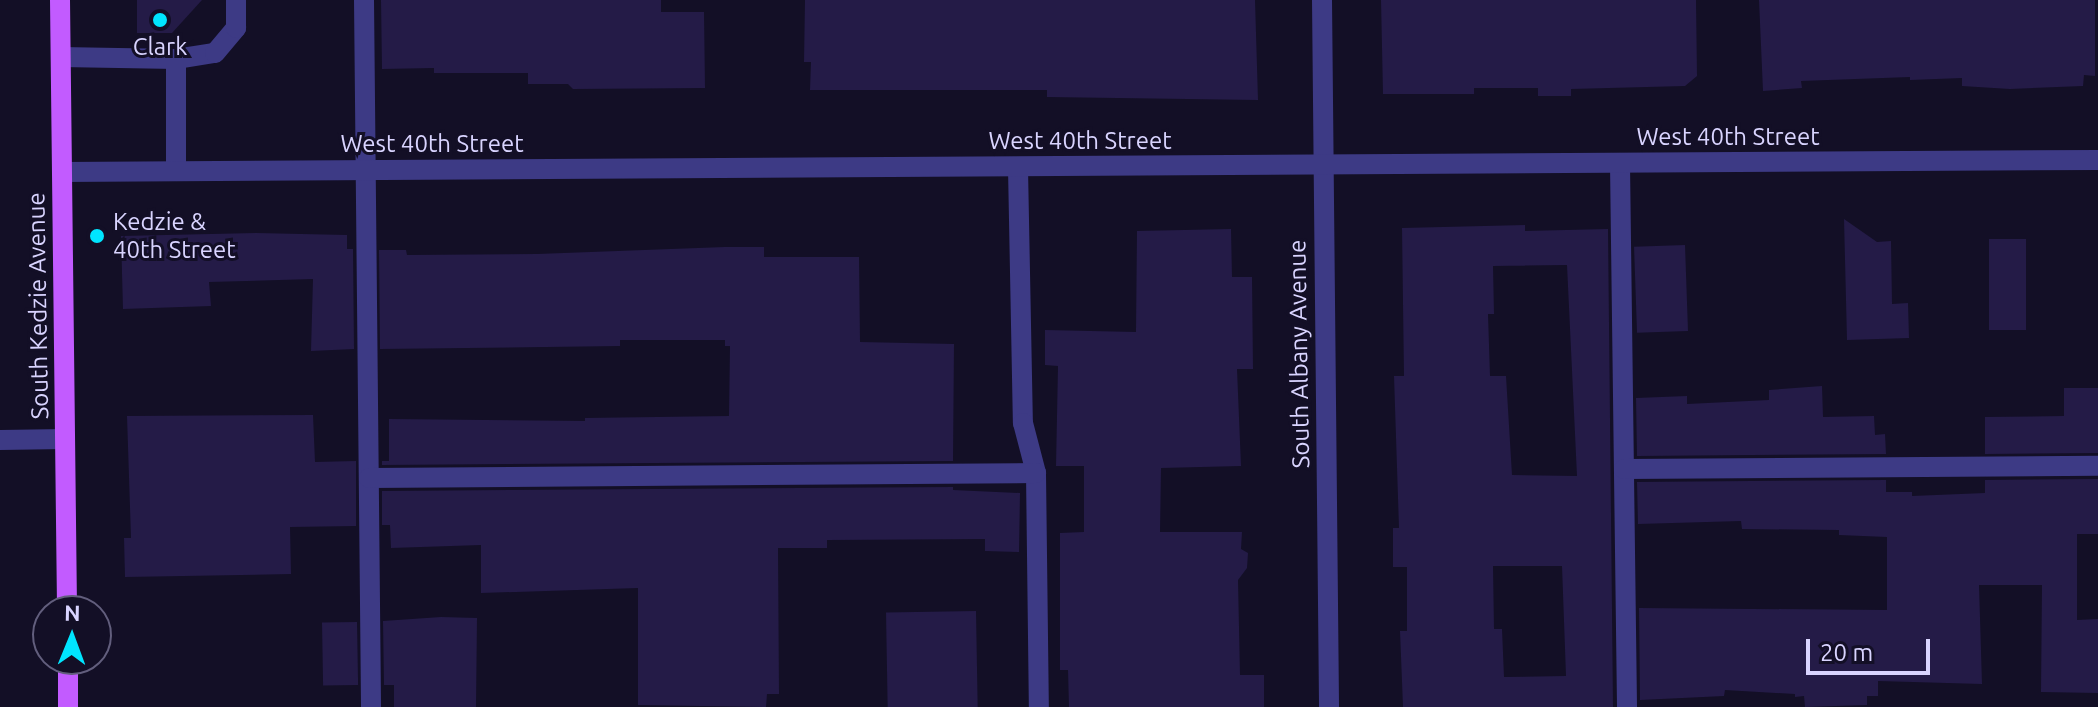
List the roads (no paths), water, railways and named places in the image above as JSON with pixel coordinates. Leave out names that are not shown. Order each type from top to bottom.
[{"type":"main road","name":"South Kedzie Avenue","points":[[60,0],[67,595]]},
{"type":"main road","points":[[68,675],[68,707]]},
{"type":"street","points":[[61,57],[176,59],[215,53],[236,28],[236,0]]},
{"type":"street","points":[[364,0],[371,707]]},
{"type":"street","name":"South Albany Avenue","points":[[1322,0],[1329,707]]},
{"type":"street","points":[[176,59],[176,171]]},
{"type":"street","name":"West 40th Street","points":[[62,172],[2098,160]]},
{"type":"street","points":[[1620,164],[1627,707]]},
{"type":"street","points":[[1018,168],[1023,423],[1036,473],[1039,707]]},
{"type":"street","points":[[0,440],[65,439]]},
{"type":"street","points":[[1624,469],[2098,466]]},
{"type":"street","points":[[369,478],[1036,473]]},
{"type":"place","name":"Clark","points":[[160,20]]},
{"type":"place","name":"Kedzie & 40th Street","points":[[97,236]]}]
